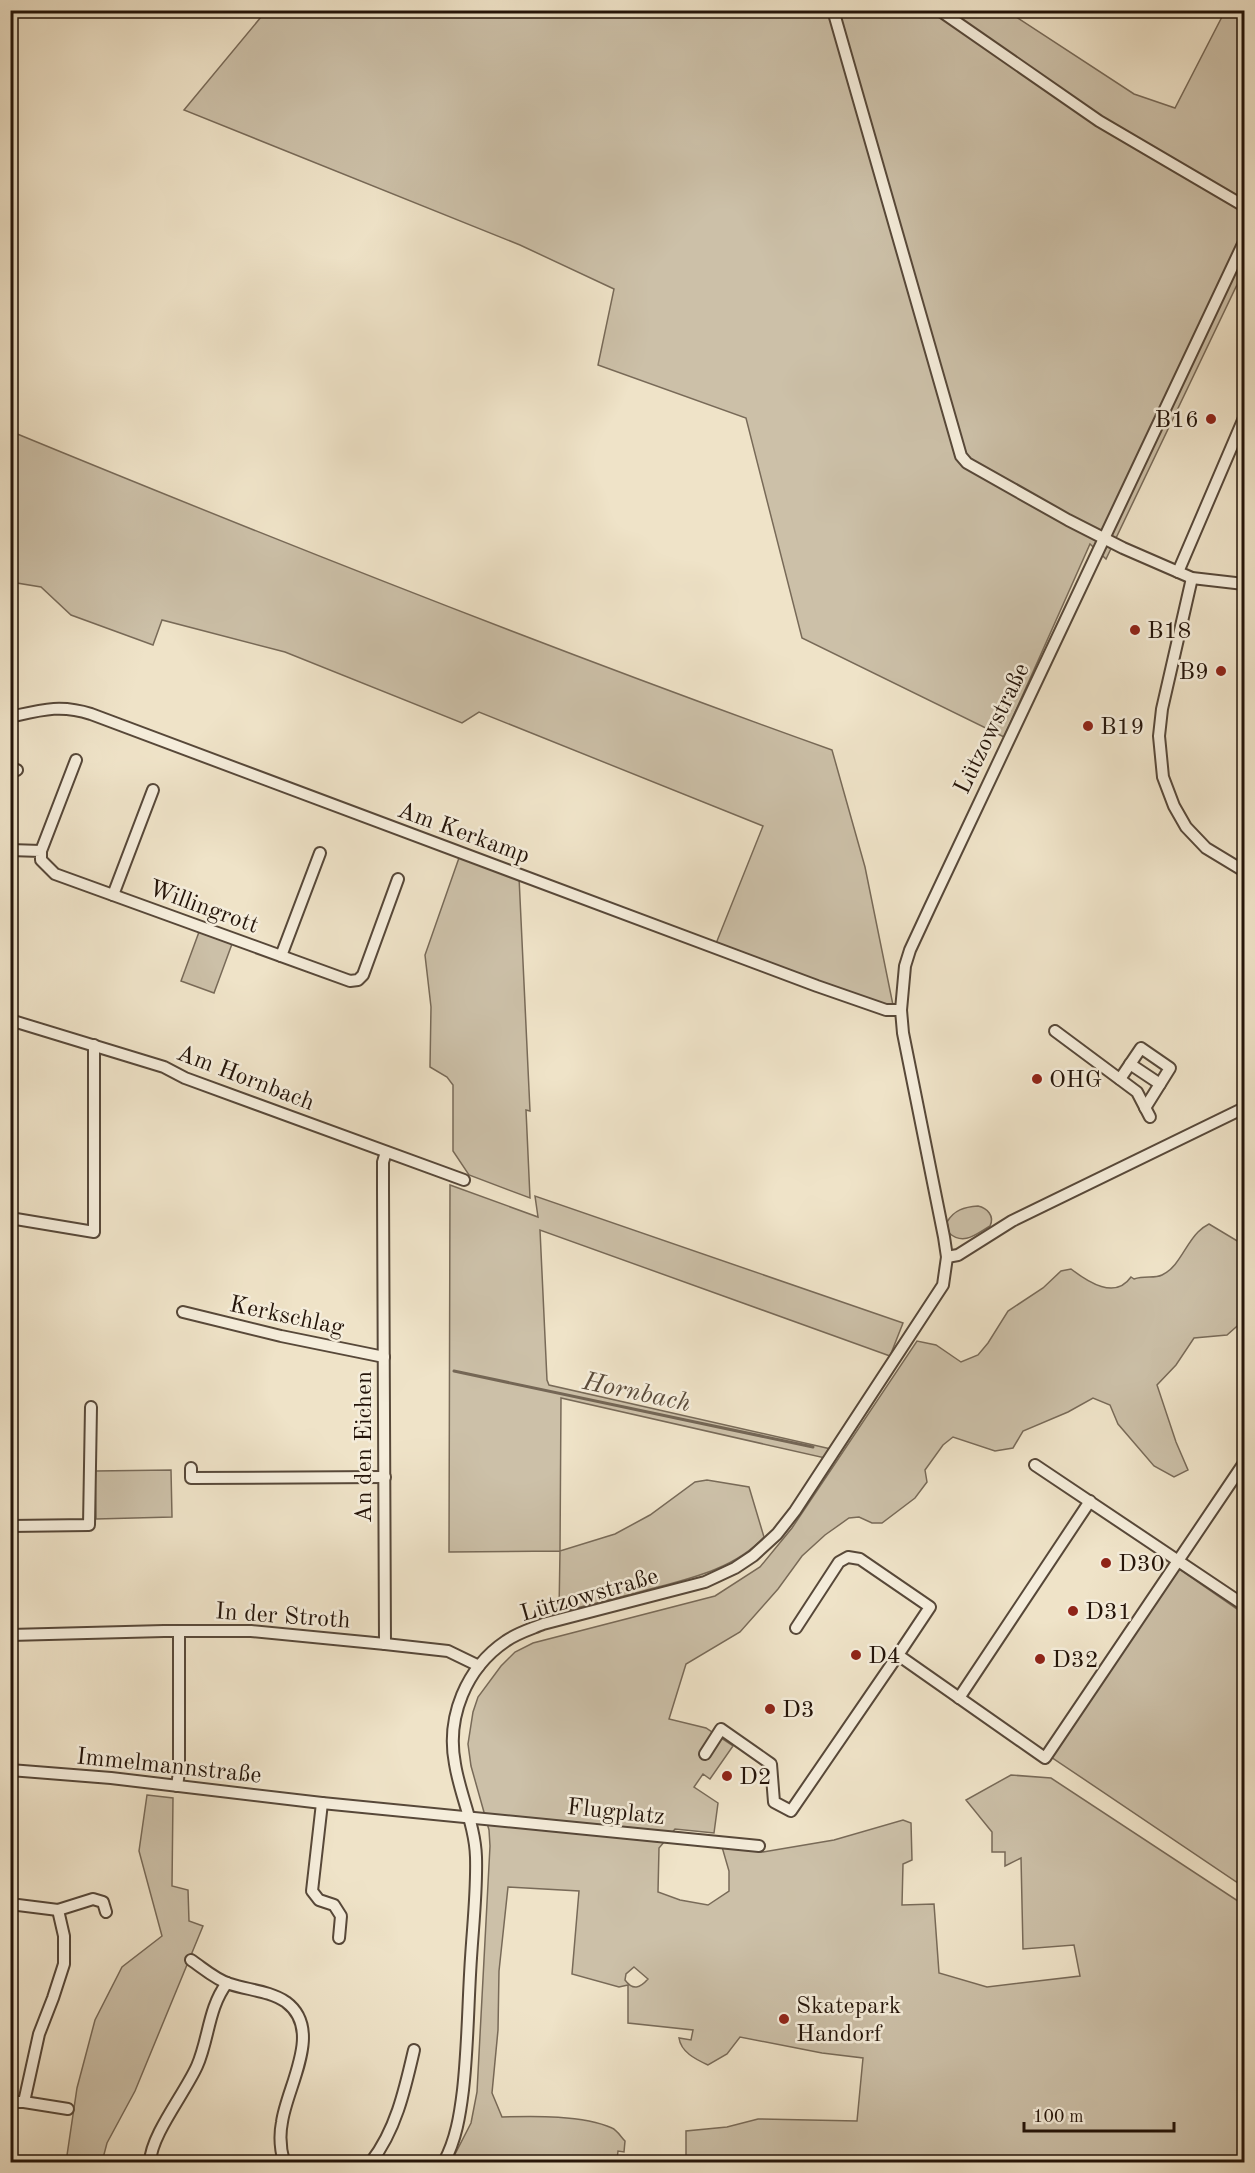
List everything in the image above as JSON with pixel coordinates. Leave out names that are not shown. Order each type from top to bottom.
[{"type":"street","points":[[833,10],[961,456],[967,463],[1105,539],[1178,572],[1192,578],[1245,584]]},
{"type":"street","points":[[939,10],[1099,121],[1245,206]]},
{"type":"street","name":"Lützowstraße","points":[[444,2163],[452,2147],[460,2119],[464,2083],[476,1857],[469,1817],[454,1762],[453,1735],[458,1705],[466,1686],[479,1666],[507,1641],[525,1631],[543,1624],[705,1582],[735,1568],[767,1544],[795,1511],[943,1285],[947,1257],[903,1033],[902,982],[910,950],[1245,242]]},
{"type":"street","points":[[1178,572],[1245,418]]},
{"type":"street","points":[[1192,578],[1162,709],[1159,736],[1163,777],[1174,806],[1186,827],[1206,848],[1245,871]]},
{"type":"street","name":"Am Kerkamp","points":[[10,717],[55,708],[83,712],[817,986],[886,1011],[901,1010]]},
{"type":"street","points":[[10,850],[41,851],[76,760]]},
{"type":"street","name":"Willingrott","points":[[113,895],[153,790]]},
{"type":"street","name":"Willingrott","points":[[41,851],[41,860],[55,874],[350,981],[358,980],[363,975],[398,879]]},
{"type":"street","name":"Willingrott","points":[[281,956],[320,853]]},
{"type":"street","name":"Am Hornbach","points":[[10,1020],[164,1067],[185,1078],[464,1180]]},
{"type":"street","points":[[1055,1032],[1137,1092],[1147,1112],[1170,1068],[1141,1048],[1120,1078]]},
{"type":"street","points":[[10,1218],[94,1232],[94,1045]]},
{"type":"street","points":[[1130,1064],[1160,1084]]},
{"type":"street","points":[[947,1257],[958,1255],[1012,1221],[1245,1108]]},
{"type":"street","name":"An den Eichen","points":[[385,1644],[383,1171],[386,1152]]},
{"type":"street","name":"Kerkschlag","points":[[183,1312],[281,1336],[384,1356]]},
{"type":"street","points":[[10,1526],[90,1526],[91,1407]]},
{"type":"street","points":[[898,1655],[1045,1758],[1245,1463]]},
{"type":"street","points":[[1035,1465],[1245,1605]]},
{"type":"street","points":[[191,1468],[191,1478],[385,1477]]},
{"type":"street","points":[[958,1698],[1090,1501]]},
{"type":"street","points":[[705,1754],[721,1729],[771,1764],[774,1802],[791,1811],[930,1607],[860,1559],[848,1557],[838,1562],[796,1628]]},
{"type":"street","points":[[177,1786],[179,1772],[178,1631]]},
{"type":"street","name":"In der Stroth","points":[[10,1635],[178,1631],[269,1632],[385,1644]]},
{"type":"street","points":[[385,1644],[448,1651],[479,1666]]},
{"type":"street","name":"Immelmannstraße","points":[[10,1770],[469,1817]]},
{"type":"street","points":[[322,1803],[312,1891],[319,1900],[334,1905],[341,1916],[339,1938]]},
{"type":"street","name":"Flugplatz","points":[[469,1817],[759,1846]]},
{"type":"street","points":[[10,1904],[58,1910],[93,1899],[103,1902],[106,1912]]},
{"type":"street","points":[[24,2102],[39,2034],[64,1964],[64,1936],[58,1910]]},
{"type":"street","points":[[191,1960],[227,1983],[276,1996],[292,2009],[302,2027],[301,2057],[282,2120],[279,2144],[284,2163]]},
{"type":"street","points":[[150,2163],[156,2141],[197,2066],[212,2011],[227,1983]]},
{"type":"street","points":[[371,2163],[391,2129],[400,2106],[414,2050]]},
{"type":"street","points":[[10,2102],[68,2109]]},
{"type":"shaded area","points":[[266,11],[1007,11],[1134,94],[1175,108],[1225,11],[1244,11],[1244,270],[1106,559],[1090,544],[1004,737],[802,638],[746,418],[598,365],[614,289],[520,245],[184,110]]},
{"type":"shaded area","points":[[10,431],[419,595],[832,750],[865,867],[893,1005],[879,1006],[713,951],[763,826],[479,712],[462,723],[285,652],[162,620],[153,645],[71,615],[41,587],[11,582]]},
{"type":"shaded area","points":[[460,855],[519,877],[530,1111],[526,1110],[530,1198],[469,1175],[453,1151],[453,1085],[447,1077],[430,1067],[431,1007],[425,955]]},
{"type":"shaded area","points":[[199,932],[232,944],[214,993],[181,981]]},
{"type":"shaded area","points":[[450,1185],[538,1217],[535,1196],[903,1323],[890,1356],[540,1230],[549,1385],[831,1449],[825,1458],[561,1398],[560,1551],[449,1552]]},
{"type":"shaded area","points":[[978,1206],[989,1213],[992,1219],[990,1226],[965,1239],[954,1237],[949,1233],[947,1222],[956,1212]]},
{"type":"shaded area","points":[[1209,1224],[1244,1245],[1244,1320],[1227,1335],[1194,1338],[1176,1365],[1157,1385],[1188,1470],[1174,1477],[1154,1466],[1118,1424],[1110,1405],[1093,1398],[1068,1412],[1023,1431],[1013,1448],[995,1451],[953,1437],[943,1445],[925,1470],[927,1482],[915,1498],[882,1523],[872,1523],[859,1517],[849,1518],[825,1535],[802,1556],[778,1589],[740,1632],[686,1664],[669,1719],[706,1728],[733,1746],[710,1779],[703,1774],[694,1787],[718,1803],[714,1833],[675,1829],[659,1848],[658,1892],[680,1900],[708,1905],[729,1891],[729,1871],[722,1847],[763,1852],[834,1840],[903,1820],[911,1823],[912,1860],[903,1864],[902,1905],[934,1904],[939,1973],[987,1987],[1080,1976],[1074,1945],[1023,1949],[1021,1858],[1005,1866],[1005,1852],[992,1852],[992,1832],[966,1800],[1011,1775],[1051,1778],[1244,1905],[1244,2162],[697,2162],[697,2157],[686,2156],[686,2131],[727,2127],[758,2119],[857,2121],[863,2058],[822,2053],[740,2037],[727,2054],[708,2065],[703,2063],[689,2054],[680,2043],[679,2038],[691,2040],[693,2030],[628,2023],[628,1985],[619,1987],[572,1974],[579,1891],[508,1887],[499,1971],[498,2030],[492,2093],[502,2117],[558,2117],[600,2124],[614,2129],[625,2141],[624,2152],[618,2151],[617,2159],[641,2162],[451,2162],[471,2123],[477,2092],[490,1846],[489,1830],[471,1766],[468,1744],[478,1697],[501,1666],[515,1652],[533,1643],[715,1596],[760,1567],[792,1528],[917,1341],[936,1345],[961,1362],[978,1355],[1008,1311],[1043,1288],[1061,1271],[1071,1269],[1093,1283],[1109,1288],[1125,1284],[1131,1277],[1134,1279],[1159,1276],[1173,1267],[1193,1237]],"holes":[[[634,1967],[648,1979],[636,1987],[631,1986],[625,1980],[626,1974]]]},
{"type":"shaded area","points":[[171,1470],[172,1517],[96,1519],[95,1471]]},
{"type":"shaded area","points":[[707,1480],[749,1487],[764,1537],[738,1558],[706,1573],[559,1612],[560,1551],[615,1534],[650,1515],[695,1482]]},
{"type":"shaded area","points":[[1179,1569],[1244,1614],[1244,1887],[1051,1757]]},
{"type":"shaded area","points":[[147,1795],[173,1798],[172,1886],[188,1890],[189,1921],[203,1926],[135,2091],[107,2143],[102,2162],[66,2162],[77,2088],[95,2020],[122,1967],[162,1936],[139,1851]]},
{"type":"waterway","name":"Hornbach","points":[[454,1371],[813,1447]]},
{"type":"place","name":"B16","points":[[1211,419]]},
{"type":"place","name":"B18","points":[[1135,630]]},
{"type":"place","name":"B9","points":[[1221,671]]},
{"type":"place","name":"B19","points":[[1088,726]]},
{"type":"place","name":"OHG","points":[[1037,1079]]},
{"type":"place","name":"D30","points":[[1106,1563]]},
{"type":"place","name":"D31","points":[[1073,1611]]},
{"type":"place","name":"D4","points":[[856,1655]]},
{"type":"place","name":"D32","points":[[1040,1659]]},
{"type":"place","name":"D3","points":[[770,1709]]},
{"type":"place","name":"D2","points":[[727,1776]]},
{"type":"place","name":"Skatepark Handorf","points":[[784,2019]]}]
